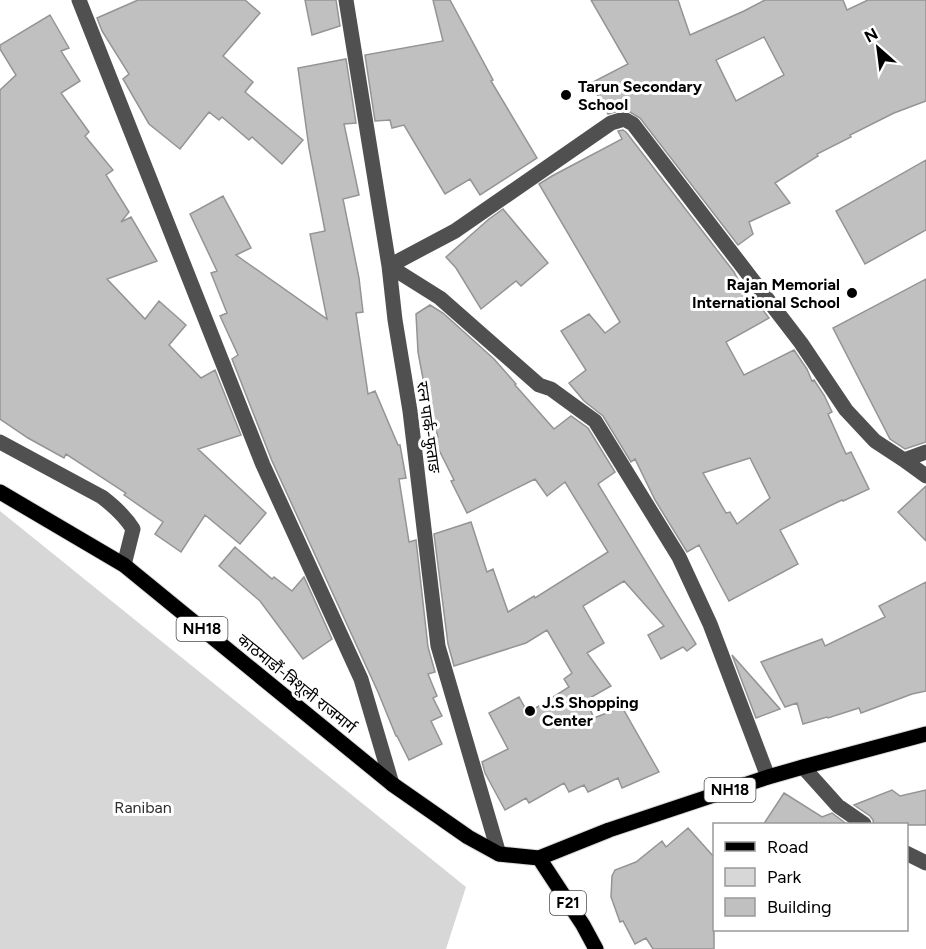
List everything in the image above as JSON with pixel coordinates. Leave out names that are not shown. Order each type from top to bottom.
[{"type":"main road","name":"काठमाडौं-त्रिशूली राजमार्ग","points":[[0,492],[124,565],[392,784]]},
{"type":"main road","name":"NH18","points":[[392,784],[468,837],[499,854],[539,858],[609,830],[768,777],[926,734]]},
{"type":"main road","name":"F21","points":[[539,858],[596,949]]},
{"type":"street","points":[[79,0],[263,465],[361,679],[392,784]]},
{"type":"street","name":"रत्न पार्क-फुताङ","points":[[346,0],[390,266],[438,646],[499,854]]},
{"type":"street","points":[[768,777],[710,624],[679,557],[595,421],[551,389],[539,385],[440,298],[390,266],[455,231],[611,123],[624,119],[633,124],[794,334],[846,410],[875,441],[926,476]]},
{"type":"street","points":[[0,442],[102,497],[116,508],[127,519],[133,530],[124,565]]},
{"type":"street","points":[[904,460],[926,452]]},
{"type":"street","points":[[803,767],[838,806],[861,823]]},
{"type":"street","points":[[908,854],[926,863]]},
{"type":"green space","name":"Raniban","points":[[0,511],[466,887],[446,949],[0,949]]},
{"type":"building","points":[[138,0],[245,0],[260,13],[223,56],[253,82],[245,92],[303,140],[282,164],[252,137],[249,140],[222,117],[219,120],[209,112],[180,149],[149,124],[123,79],[129,74],[102,31],[97,18]]},
{"type":"building","points":[[305,0],[336,0],[340,26],[312,35]]},
{"type":"building","points":[[433,0],[450,0],[493,80],[491,81],[537,158],[480,195],[470,179],[445,194],[404,125],[392,128],[390,120],[375,121],[365,55],[443,41]]},
{"type":"building","points":[[591,0],[678,0],[690,35],[765,0],[843,0],[847,10],[868,0],[926,0],[926,101],[894,113],[850,135],[851,137],[817,154],[818,156],[775,183],[790,203],[749,222],[753,234],[738,245],[640,118],[625,109],[608,114],[591,83],[628,64]],"holes":[[[764,37],[784,75],[736,101],[716,60]]]},
{"type":"building","points":[[50,15],[69,48],[61,51],[80,81],[61,93],[89,132],[85,136],[113,170],[106,175],[129,212],[121,222],[131,217],[157,261],[107,279],[145,319],[159,301],[186,325],[169,345],[201,378],[215,370],[241,435],[198,449],[266,513],[240,544],[205,515],[181,552],[155,534],[163,522],[124,495],[126,493],[66,454],[64,458],[0,419],[0,90],[16,75],[0,49],[0,45]]},
{"type":"building","points":[[346,59],[356,123],[344,124],[359,195],[343,199],[359,278],[363,312],[356,313],[368,394],[375,391],[398,445],[400,445],[406,478],[399,479],[409,542],[416,540],[428,647],[435,672],[428,674],[437,696],[433,698],[442,716],[431,721],[442,744],[409,760],[396,736],[272,461],[232,359],[238,355],[220,316],[227,313],[211,273],[217,271],[190,214],[223,196],[251,248],[236,255],[327,319],[310,234],[325,231],[309,148],[298,68]]},
{"type":"building","points":[[618,131],[626,132],[734,272],[748,298],[752,296],[769,318],[726,342],[744,375],[794,350],[812,381],[814,380],[824,395],[832,412],[828,414],[846,454],[851,452],[869,489],[780,530],[798,564],[729,601],[699,545],[687,552],[655,500],[635,459],[631,462],[603,416],[584,401],[569,383],[586,370],[561,331],[589,314],[605,333],[620,322],[539,184],[622,139]],"holes":[[[750,458],[770,498],[737,524],[730,512],[726,513],[703,473]]]},
{"type":"building","points":[[926,160],[926,230],[865,264],[836,211]]},
{"type":"building","points":[[503,209],[548,263],[521,286],[516,281],[481,309],[456,268],[446,257]]},
{"type":"building","points":[[926,279],[926,442],[905,449],[890,439],[833,328]]},
{"type":"building","points":[[430,305],[443,313],[494,359],[554,429],[571,416],[588,428],[615,472],[598,484],[696,644],[687,651],[683,647],[661,659],[648,635],[664,626],[624,581],[583,606],[604,643],[587,653],[611,686],[586,700],[594,718],[622,707],[659,772],[622,788],[618,778],[588,792],[584,785],[569,792],[564,783],[529,803],[526,798],[505,810],[485,773],[482,762],[508,749],[489,713],[519,697],[528,713],[569,687],[564,679],[572,673],[547,630],[526,643],[454,666],[448,644],[434,534],[471,522],[487,572],[493,569],[508,612],[534,596],[535,598],[608,552],[565,482],[547,496],[535,479],[467,513],[433,438],[438,437],[418,352],[416,314]]},
{"type":"building","points":[[926,486],[926,541],[898,512]]},
{"type":"building","points":[[235,547],[272,579],[274,577],[292,591],[304,577],[332,639],[303,659],[260,601],[219,566]]},
{"type":"building","points":[[926,582],[926,691],[861,713],[859,708],[803,724],[797,703],[785,707],[761,662],[822,639],[825,646],[885,617],[879,606]]},
{"type":"building","points":[[732,655],[780,709],[756,718]]},
{"type":"building","points":[[892,790],[900,796],[926,790],[926,825],[874,823],[870,816],[854,805]]},
{"type":"building","points":[[784,793],[822,817],[832,813],[845,823],[764,823]]},
{"type":"building","points":[[688,828],[713,856],[714,949],[653,949],[646,938],[635,944],[623,921],[620,922],[611,897],[612,876],[615,870],[636,862],[662,841],[666,847]]},
{"type":"place","name":"Tarun Secondary School","points":[[566,95]]},
{"type":"place","name":"Rajan Memorial International School","points":[[852,293]]},
{"type":"place","name":"J.S Shopping Center","points":[[530,711]]}]
